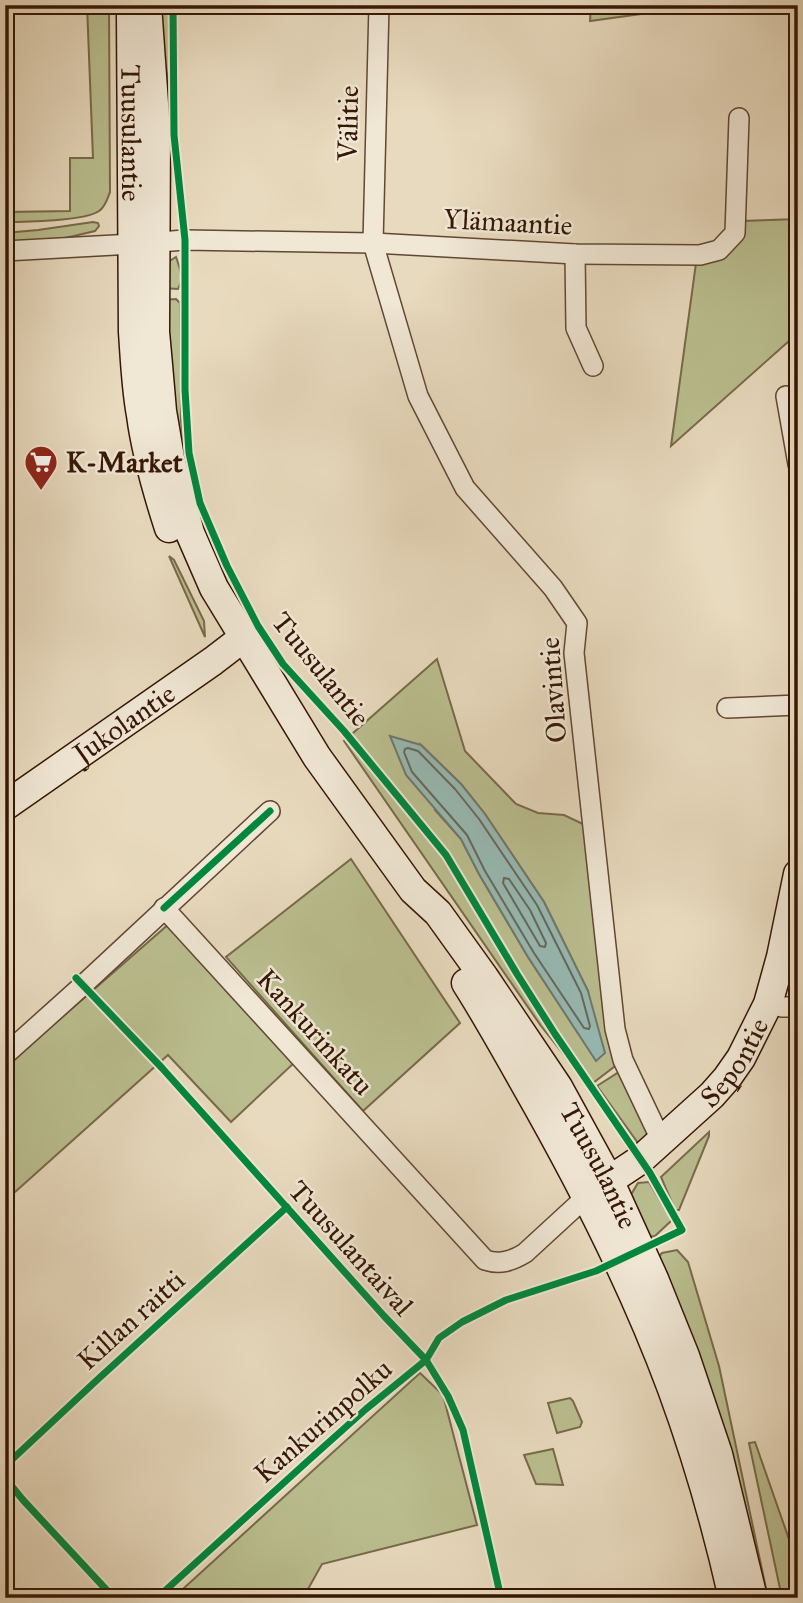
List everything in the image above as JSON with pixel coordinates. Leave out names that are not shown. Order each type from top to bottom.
[{"type":"main road","name":"Tuusulantie","points":[[131,5],[145,243],[162,411],[170,458],[190,533],[236,644],[413,890],[426,920],[654,1279],[685,1356],[718,1454],[753,1598]]},
{"type":"main road","name":"Tuusulantie","points":[[145,243],[156,132],[147,5]]},
{"type":"main road","name":"Jukolantie","points":[[5,806],[236,644]]},
{"type":"main road","name":"Sepontie","points":[[598,1188],[640,1160],[712,1095],[741,1058],[768,1004],[798,874]]},
{"type":"main road","name":"Tuusulantie","points":[[598,1188],[632,1291],[673,1390],[695,1455],[733,1598]]},
{"type":"street","name":"Välitie","points":[[373,243],[379,5]]},
{"type":"street","name":"Ylämaantie","points":[[5,251],[185,240],[373,243],[575,254],[700,255],[719,250],[735,233],[739,118]]},
{"type":"street","name":"Olavintie","points":[[373,243],[418,396],[465,488],[553,588],[577,623],[573,653],[615,1030],[623,1060],[662,1139]]},
{"type":"street","points":[[575,254],[576,328],[593,366]]},
{"type":"street","points":[[786,396],[798,464]]},
{"type":"street","points":[[727,708],[798,705]]},
{"type":"street","points":[[5,1055],[270,811]]},
{"type":"street","name":"Kankurinkatu","points":[[164,908],[485,1260],[502,1262],[525,1253],[598,1188]]},
{"type":"street","points":[[768,1004],[798,1007]]},
{"type":"green space","points":[[87,5],[109,5],[110,192],[103,207],[92,214],[54,220],[5,222],[5,212],[70,211],[70,158],[93,158]]},
{"type":"green space","points":[[156,5],[170,5],[166,115]]},
{"type":"green space","points":[[591,5],[706,5],[590,21]]},
{"type":"green space","points":[[798,219],[798,333],[671,446],[696,263],[741,221]]},
{"type":"green space","points":[[93,222],[99,226],[95,231],[44,243],[5,244],[5,233]]},
{"type":"green space","points":[[176,257],[181,273],[180,285],[178,289],[163,288],[168,262]]},
{"type":"green space","points":[[176,299],[180,303],[181,421],[187,471],[219,578],[182,471],[162,300]]},
{"type":"green space","points":[[169,556],[174,560],[204,621],[205,637]]},
{"type":"green space","points":[[437,659],[465,751],[516,804],[538,813],[564,815],[585,825],[623,1060],[589,1086],[541,1026],[344,741]],"holes":[[[421,745],[461,784],[485,814],[544,902],[588,991],[596,1060],[528,957],[461,839],[435,810]]]},
{"type":"green space","points":[[351,859],[460,1023],[363,1111],[226,957]]},
{"type":"green space","points":[[170,923],[295,1062],[231,1122],[168,1055],[5,1201],[5,1067]]},
{"type":"green space","points":[[619,1072],[648,1120],[647,1135],[638,1143],[597,1086]]},
{"type":"green space","points":[[709,1132],[679,1210],[675,1210],[661,1177]]},
{"type":"green space","points":[[649,1182],[672,1220],[655,1236],[641,1238],[629,1198],[638,1183]]},
{"type":"green space","points":[[677,1250],[688,1262],[719,1366],[768,1598],[759,1598],[655,1261],[662,1253]]},
{"type":"green space","points":[[420,1373],[443,1395],[477,1525],[322,1564],[303,1598],[173,1598]]},
{"type":"green space","points":[[570,1398],[582,1422],[580,1427],[557,1433],[548,1403]]},
{"type":"green space","points":[[755,1442],[798,1565],[798,1598],[782,1598],[749,1443]]},
{"type":"green space","points":[[553,1449],[563,1485],[536,1484],[524,1455]]},
{"type":"water","points":[[390,736],[421,745],[461,784],[485,814],[544,902],[588,991],[605,1053],[596,1061],[528,957],[461,839],[406,775]]},
{"type":"cycle path","name":"Kankurinpolku","points":[[157,1598],[366,1409],[426,1360],[439,1338],[462,1322],[506,1300],[596,1271],[682,1230],[650,1173],[517,974],[446,855],[344,731],[283,664],[258,626],[227,566],[200,503],[189,453],[185,390],[185,240],[174,135],[173,5]]},
{"type":"cycle path","points":[[164,908],[270,811]]},
{"type":"cycle path","name":"Tuusulantaival","points":[[76,978],[162,1068],[426,1360],[448,1396],[463,1430],[501,1598]]},
{"type":"cycle path","name":"Tuusulantaival","points":[[5,1466],[287,1207]]},
{"type":"cycle path","points":[[5,1478],[114,1598]]},
{"type":"place","name":"K-Market","points":[[41,492]]}]
